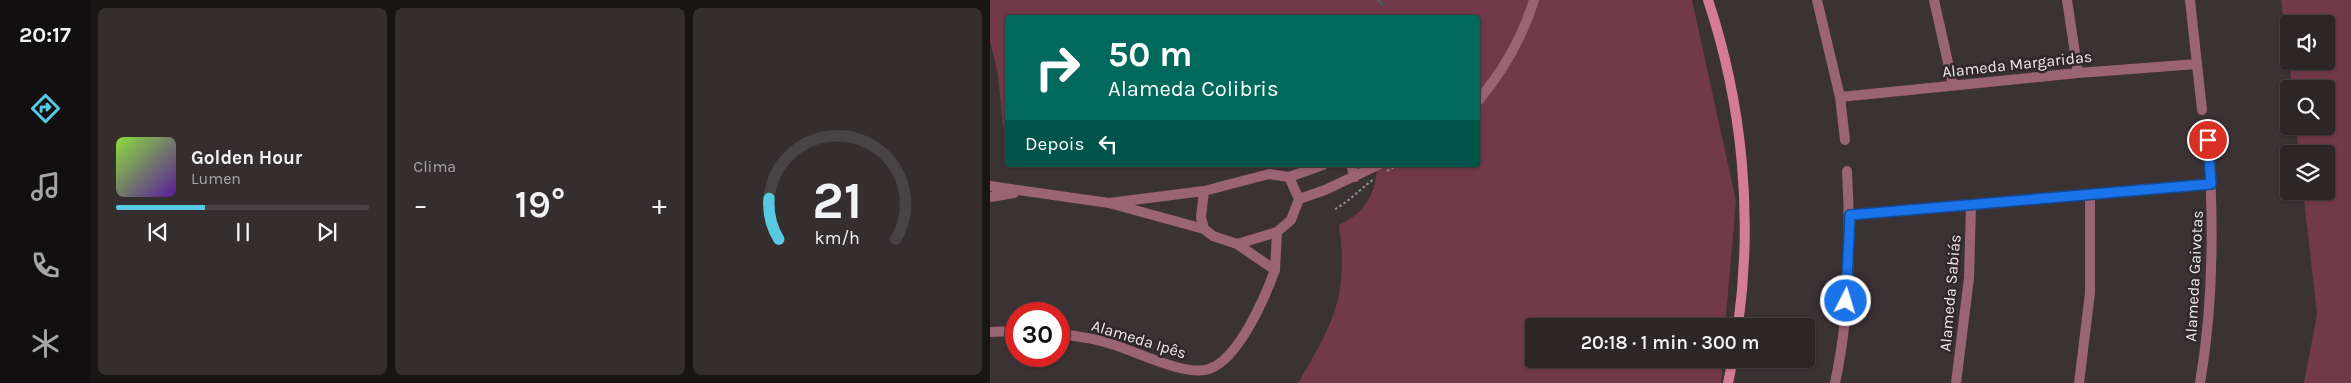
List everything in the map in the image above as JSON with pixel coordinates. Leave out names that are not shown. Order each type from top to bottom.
[{"type":"street","points":[[1480,99],[1502,72],[1513,53],[1522,35],[1534,0]]},
{"type":"street","points":[[1708,0],[1725,57],[1734,99],[1744,184],[1745,231],[1739,318]]},
{"type":"street","points":[[1817,0],[1840,97],[1845,140]]},
{"type":"street","points":[[1934,0],[1953,85]]},
{"type":"street","points":[[2067,0],[2078,72]]},
{"type":"street","points":[[2190,0],[2202,110]]},
{"type":"street","name":"Alameda Margaridas","points":[[1840,97],[2078,72],[2197,64]]},
{"type":"street","name":"Alameda Gaivotas","points":[[2200,383],[2208,329],[2212,276],[2211,184],[2208,140]]},
{"type":"street","points":[[1109,203],[1204,191],[1269,174],[1289,177],[1317,167]]},
{"type":"street","points":[[1352,167],[1356,177]]},
{"type":"street","points":[[1237,244],[1277,232],[1291,220],[1300,200],[1356,177],[1374,167]]},
{"type":"street","points":[[1835,383],[1847,286],[1850,215],[1847,171]]},
{"type":"street","points":[[1289,177],[1300,200]]},
{"type":"street","points":[[1850,215],[2211,184]]},
{"type":"street","points":[[990,186],[1109,203],[1204,229],[1213,236],[1237,244],[1275,270]]},
{"type":"street","points":[[1204,191],[1201,217],[1204,229]]},
{"type":"street","points":[[990,197],[1022,192]]},
{"type":"street","points":[[2079,383],[2090,293],[2090,195]]},
{"type":"street","name":"Alameda Sabiás","points":[[1956,383],[1969,278],[1971,205]]},
{"type":"street","points":[[1275,270],[1277,232]]},
{"type":"street","name":"Alameda Ipês","points":[[1070,335],[1109,343],[1177,368],[1209,369],[1223,361],[1235,347],[1254,316],[1275,270]]},
{"type":"street","points":[[990,332],[1005,332]]},
{"type":"street","points":[[1728,383],[1731,368]]},
{"type":"path","points":[[1335,209],[1351,200],[1358,190],[1395,167]]},
{"type":"shaded area","points":[[990,0],[1692,0],[1736,201],[1726,318],[1525,318],[1525,368],[1722,368],[1721,383],[1298,383],[1329,326],[1340,291],[1342,250],[1339,225],[1356,215],[1367,201],[1374,185],[1377,167],[1480,167],[1480,15],[1005,15],[1005,128],[1003,127],[998,74],[990,41]]},
{"type":"shaded area","points":[[2281,0],[2351,0],[2351,383],[2304,383],[2317,314],[2304,200],[2335,200],[2335,145],[2298,145],[2297,135],[2335,135],[2335,80],[2291,80],[2290,70],[2335,70],[2335,15],[2283,15]]},
{"type":"waterway","points":[[1378,0],[1382,4]]},
{"type":"route","points":[[1846,301],[1850,215],[2211,184],[2208,140]]}]
